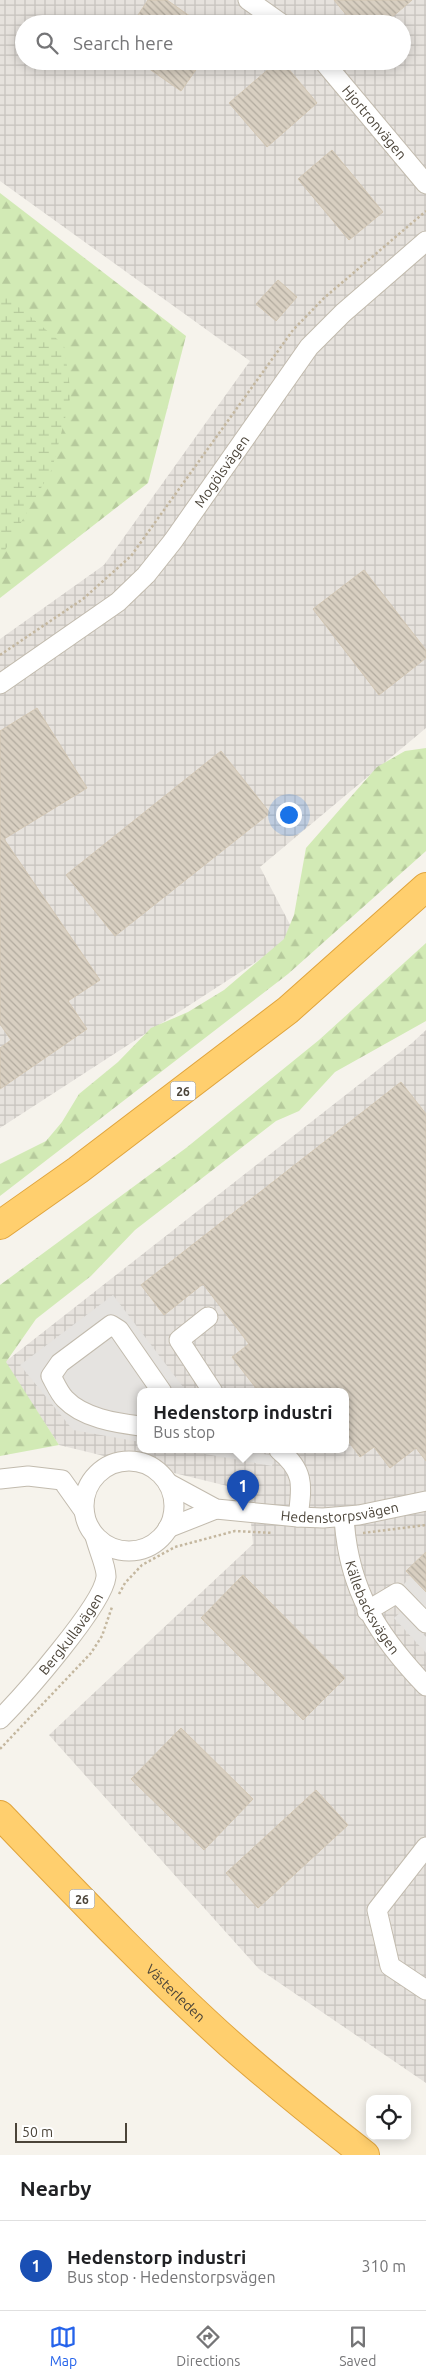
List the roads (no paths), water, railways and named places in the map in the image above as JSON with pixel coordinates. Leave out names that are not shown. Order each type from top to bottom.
[{"type":"highway","name":"26","points":[[0,1225],[78,1170],[288,1010],[426,887]]},
{"type":"highway","name":"26","points":[[0,1242],[89,1181],[217,1083],[298,1019],[426,908]]},
{"type":"highway","name":"Västerleden","points":[[0,1815],[164,1982],[230,2044],[299,2103],[365,2155]]},
{"type":"highway","name":"Västerleden","points":[[0,1831],[170,2003],[223,2052],[347,2155]]},
{"type":"street","points":[[248,0],[269,15]]},
{"type":"street","name":"Hjortronvägen","points":[[331,70],[426,184]]},
{"type":"street","name":"Mogölsvägen","points":[[0,684],[118,602],[146,574],[173,541],[309,346],[343,313],[426,241]]},
{"type":"street","points":[[208,1317],[179,1340],[210,1388]]},
{"type":"street","points":[[137,1426],[119,1423],[84,1412],[65,1399],[51,1376],[60,1363],[110,1325],[119,1330],[159,1388]]},
{"type":"street","points":[[283,1453],[291,1459],[301,1479],[298,1517]]},
{"type":"street","points":[[0,1479],[28,1476],[62,1480],[121,1461],[144,1463],[158,1471],[168,1483],[174,1506],[168,1528]]},
{"type":"street","points":[[106,1467],[88,1485],[84,1498],[84,1511],[86,1521],[95,1536],[111,1547],[130,1551],[152,1545],[168,1528],[216,1509]]},
{"type":"street","points":[[62,1480],[84,1511]]},
{"type":"street","name":"Hedenstorpsvägen","points":[[168,1483],[216,1509],[298,1517],[345,1526],[426,1501]]},
{"type":"street","name":"Källebacksvägen","points":[[345,1526],[354,1580],[367,1611],[413,1672],[426,1686]]},
{"type":"street","name":"Bergkullavägen","points":[[0,1719],[17,1701],[95,1603],[106,1576],[95,1536]]},
{"type":"street","points":[[106,1576],[130,1551]]},
{"type":"street","points":[[367,1611],[398,1593],[426,1623]]},
{"type":"street","points":[[426,1847],[377,1910],[390,1966],[426,1990]]},
{"type":"place","name":"Hedenstorp industri","points":[[243,1511]]}]
